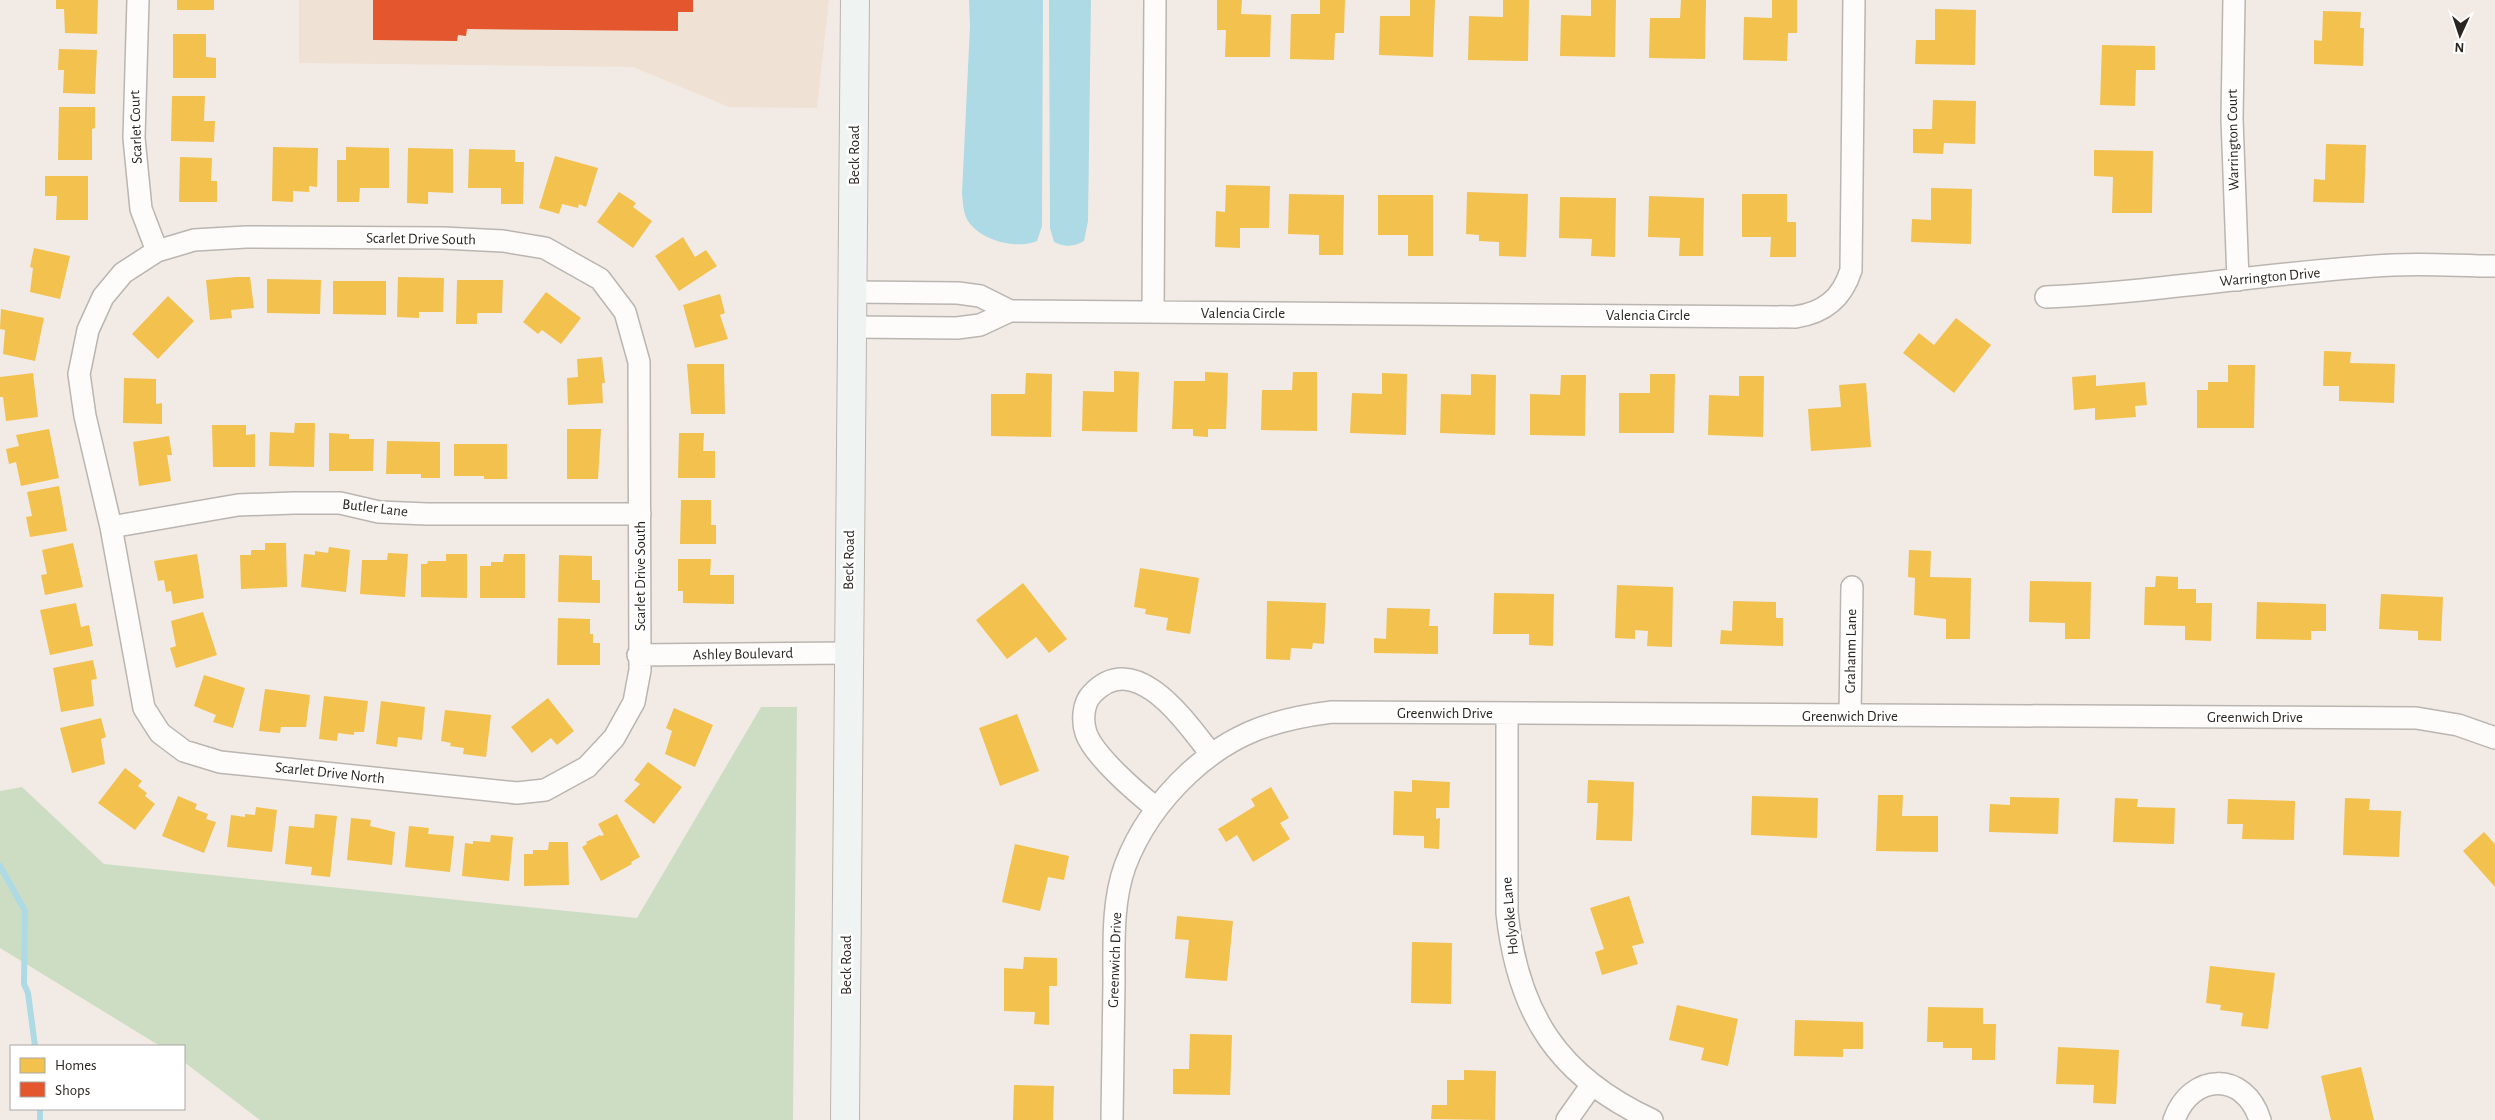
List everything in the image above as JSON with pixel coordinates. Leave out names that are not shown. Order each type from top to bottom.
[{"type":"main road","name":"Beck Road","points":[[845,1120],[855,0]]},
{"type":"street","name":"Scarlet Court","points":[[138,0],[134,138],[141,209],[157,252]]},
{"type":"street","points":[[1153,312],[1155,0]]},
{"type":"street","name":"Valencia Circle","points":[[852,327],[956,328],[980,325],[1010,311],[1795,317],[1819,312],[1837,298],[1843,289],[1848,281],[1852,262],[1854,0]]},
{"type":"street","name":"Warrington Court","points":[[2234,0],[2232,119],[2238,280]]},
{"type":"street","name":"Scarlet Drive South","points":[[111,527],[85,416],[79,374],[88,330],[103,297],[123,273],[157,252],[194,240],[246,237],[443,238],[503,241],[545,248],[600,279],[625,312],[639,362],[641,616],[638,655]]},
{"type":"street","name":"Warrington Drive","points":[[2046,297],[2127,292],[2393,265],[2495,266]]},
{"type":"street","name":"Valencia Circle","points":[[852,292],[980,296],[1010,311]]},
{"type":"street","name":"Butler Lane","points":[[111,527],[238,505],[294,503],[340,503],[379,512],[427,514],[640,514]]},
{"type":"street","name":"Scarlet Drive North","points":[[111,527],[144,708],[160,733],[184,751],[220,762],[517,793],[545,790],[587,767],[614,738],[634,702],[640,670],[638,655]]},
{"type":"street","name":"Grahanm Lane","points":[[1850,715],[1852,586]]},
{"type":"street","name":"Ashley Boulevard","points":[[638,655],[849,653]]},
{"type":"street","points":[[1156,808],[1100,754],[1086,733],[1084,723],[1086,706],[1090,696],[1100,686],[1109,680],[1124,678],[1137,680],[1152,688],[1195,733],[1211,754]]},
{"type":"street","name":"Greenwich Drive","points":[[1112,1120],[1114,953],[1118,897],[1125,868],[1142,829],[1171,790],[1211,754],[1236,738],[1269,724],[1301,716],[1332,712],[2416,718],[2458,725],[2495,738]]},
{"type":"street","name":"Holyoke Lane","points":[[1507,713],[1506,880],[1510,946],[1517,972],[1538,1022],[1568,1064],[1591,1086],[1652,1120]]},
{"type":"street","points":[[2174,1120],[2180,1105],[2192,1091],[2209,1084],[2227,1084],[2244,1092],[2256,1106],[2260,1120]]},
{"type":"street","points":[[1568,1120],[1591,1086]]},
{"type":"shaded area","points":[[299,0],[829,0],[817,108],[729,107],[633,67],[299,63]]},
{"type":"green space","points":[[761,707],[797,707],[793,1120],[260,1120],[185,1063],[185,1045],[158,1045],[0,948],[0,791],[22,787],[104,864],[637,918]]},
{"type":"water","points":[[969,0],[1043,0],[1042,226],[1037,241],[1028,244],[1009,244],[990,238],[974,228],[966,218],[964,211],[962,193],[970,26]]},
{"type":"water","points":[[1049,0],[1091,0],[1088,221],[1084,241],[1069,246],[1054,242],[1050,228]]},
{"type":"building: Homes","points":[[56,0],[98,0],[97,34],[65,33],[64,9],[56,9]]},
{"type":"building: Homes","points":[[177,0],[214,0],[214,10],[177,10]]},
{"type":"building: Homes","points":[[1217,0],[1242,0],[1241,14],[1271,15],[1270,57],[1225,57],[1226,30],[1217,30]]},
{"type":"building: Homes","points":[[1320,0],[1345,0],[1344,33],[1335,33],[1334,60],[1290,59],[1291,14],[1320,14]]},
{"type":"building: Homes","points":[[1410,0],[1435,0],[1433,57],[1379,55],[1380,16],[1410,16]]},
{"type":"building: Homes","points":[[1503,0],[1529,0],[1528,61],[1468,60],[1469,16],[1503,17]]},
{"type":"building: Homes","points":[[1591,0],[1616,0],[1615,57],[1560,56],[1561,15],[1591,16]]},
{"type":"building: Homes","points":[[1681,0],[1706,0],[1705,59],[1649,58],[1650,18],[1680,18]]},
{"type":"building: Homes","points":[[1772,0],[1797,0],[1797,33],[1788,33],[1787,61],[1743,60],[1744,17],[1772,18]]},
{"type":"building: Homes","points":[[1935,9],[1976,10],[1975,65],[1915,64],[1916,40],[1935,40]]},
{"type":"building: Homes","points":[[2323,11],[2361,12],[2360,28],[2364,28],[2363,66],[2314,64],[2314,40],[2322,41]]},
{"type":"building: Homes","points":[[173,34],[206,34],[206,57],[216,58],[216,78],[173,78]]},
{"type":"building: Homes","points":[[2102,45],[2155,46],[2155,70],[2136,70],[2135,106],[2100,105]]},
{"type":"building: Homes","points":[[59,49],[97,50],[95,94],[63,93],[64,70],[58,70]]},
{"type":"building: Homes","points":[[172,96],[205,96],[204,121],[215,121],[214,142],[171,141]]},
{"type":"building: Homes","points":[[1933,100],[1976,101],[1975,144],[1944,143],[1943,154],[1913,153],[1913,129],[1932,129]]},
{"type":"building: Homes","points":[[59,107],[95,107],[95,128],[92,129],[92,160],[58,160]]},
{"type":"building: Homes","points":[[2326,144],[2366,145],[2364,203],[2313,202],[2314,179],[2325,180]]},
{"type":"building: Homes","points":[[273,147],[318,148],[317,187],[309,186],[309,192],[293,191],[293,202],[272,201]]},
{"type":"building: Homes","points":[[346,147],[389,148],[389,188],[360,188],[359,202],[337,202],[337,160],[346,160]]},
{"type":"building: Homes","points":[[408,148],[453,149],[453,193],[428,192],[428,204],[407,203]]},
{"type":"building: Homes","points":[[469,149],[515,150],[515,162],[524,162],[523,204],[501,204],[501,188],[468,188]]},
{"type":"building: Homes","points":[[2094,150],[2153,151],[2152,213],[2112,213],[2113,177],[2094,176]]},
{"type":"building: Homes","points":[[555,156],[598,168],[586,207],[579,204],[578,208],[562,204],[559,214],[539,208]]},
{"type":"building: Homes","points":[[180,157],[212,158],[211,181],[217,181],[217,202],[179,202]]},
{"type":"building: Homes","points":[[45,176],[88,176],[88,220],[56,220],[57,196],[45,196]]},
{"type":"building: Homes","points":[[1226,185],[1270,186],[1269,228],[1240,228],[1240,248],[1215,247],[1216,211],[1225,212]]},
{"type":"building: Homes","points":[[1931,188],[1972,189],[1971,244],[1911,242],[1912,219],[1931,220]]},
{"type":"building: Homes","points":[[619,192],[636,203],[633,207],[652,221],[633,248],[597,222]]},
{"type":"building: Homes","points":[[1467,192],[1528,194],[1526,257],[1499,256],[1499,242],[1479,241],[1479,235],[1466,234]]},
{"type":"building: Homes","points":[[1289,194],[1344,195],[1343,255],[1319,255],[1319,235],[1288,234]]},
{"type":"building: Homes","points":[[1742,194],[1787,194],[1787,222],[1796,222],[1796,257],[1770,257],[1771,237],[1742,237]]},
{"type":"building: Homes","points":[[1378,195],[1433,195],[1433,256],[1408,256],[1408,235],[1378,235]]},
{"type":"building: Homes","points":[[1649,196],[1704,198],[1703,256],[1679,256],[1680,238],[1648,237]]},
{"type":"building: Homes","points":[[1560,197],[1616,198],[1615,257],[1591,256],[1592,239],[1559,238]]},
{"type":"building: Homes","points":[[683,237],[695,257],[706,250],[717,266],[679,291],[655,256]]},
{"type":"building: Homes","points":[[34,248],[70,256],[60,299],[30,292],[33,268],[30,267]]},
{"type":"building: Homes","points":[[250,277],[254,308],[231,310],[232,318],[210,320],[206,280]]},
{"type":"building: Homes","points":[[398,277],[444,278],[443,312],[419,312],[419,318],[397,317]]},
{"type":"building: Homes","points":[[267,279],[321,280],[320,314],[267,313]]},
{"type":"building: Homes","points":[[457,280],[503,280],[502,313],[477,313],[477,324],[456,324]]},
{"type":"building: Homes","points":[[333,281],[386,281],[386,315],[333,314]]},
{"type":"building: Homes","points":[[546,292],[581,318],[561,344],[542,330],[538,334],[523,322]]},
{"type":"building: Homes","points":[[720,294],[725,313],[720,315],[728,339],[695,348],[683,305]]},
{"type":"building: Homes","points":[[168,296],[194,321],[158,359],[132,334]]},
{"type":"building: Homes","points":[[1,309],[44,318],[35,361],[3,354],[5,330],[0,329]]},
{"type":"building: Homes","points":[[1956,318],[1991,345],[1954,393],[1903,353],[1919,333],[1934,345]]},
{"type":"building: Homes","points":[[2324,351],[2351,352],[2350,363],[2395,364],[2394,403],[2339,401],[2339,386],[2323,386]]},
{"type":"building: Homes","points":[[602,357],[605,383],[602,383],[603,403],[568,405],[567,378],[578,377],[577,359]]},
{"type":"building: Homes","points":[[687,364],[724,364],[725,414],[691,414]]},
{"type":"building: Homes","points":[[2228,365],[2255,365],[2254,428],[2197,428],[2197,390],[2208,390],[2208,382],[2228,382]]},
{"type":"building: Homes","points":[[1114,371],[1139,372],[1137,432],[1082,431],[1083,391],[1114,392]]},
{"type":"building: Homes","points":[[1205,372],[1228,373],[1226,429],[1208,429],[1208,437],[1193,436],[1193,429],[1172,429],[1174,381],[1205,381]]},
{"type":"building: Homes","points":[[1293,372],[1317,372],[1317,431],[1261,430],[1262,390],[1292,390]]},
{"type":"building: Homes","points":[[33,373],[38,417],[6,421],[3,397],[0,397],[0,377]]},
{"type":"building: Homes","points":[[1026,373],[1052,374],[1051,437],[991,436],[991,394],[1025,394]]},
{"type":"building: Homes","points":[[1382,373],[1407,374],[1406,435],[1350,433],[1352,393],[1382,394]]},
{"type":"building: Homes","points":[[1471,374],[1496,375],[1495,435],[1440,433],[1441,394],[1471,395]]},
{"type":"building: Homes","points":[[1650,374],[1675,374],[1674,433],[1619,433],[1619,393],[1650,393]]},
{"type":"building: Homes","points":[[1561,375],[1586,375],[1585,436],[1530,435],[1530,394],[1560,395]]},
{"type":"building: Homes","points":[[2096,375],[2096,386],[2145,382],[2147,405],[2135,406],[2136,417],[2095,420],[2095,408],[2074,410],[2072,377]]},
{"type":"building: Homes","points":[[1739,376],[1764,376],[1763,437],[1708,435],[1709,395],[1739,396]]},
{"type":"building: Homes","points":[[124,378],[156,379],[156,404],[162,403],[162,424],[123,423]]},
{"type":"building: Homes","points":[[1866,383],[1871,447],[1811,451],[1808,409],[1841,407],[1839,385]]},
{"type":"building: Homes","points":[[295,423],[315,423],[314,467],[269,466],[270,432],[294,433]]},
{"type":"building: Homes","points":[[212,425],[246,425],[246,435],[255,434],[255,467],[213,467]]},
{"type":"building: Homes","points":[[49,429],[59,478],[21,486],[16,462],[9,464],[6,449],[19,446],[16,435]]},
{"type":"building: Homes","points":[[567,429],[601,429],[598,479],[567,479]]},
{"type":"building: Homes","points":[[329,433],[349,434],[349,439],[374,439],[373,471],[329,471]]},
{"type":"building: Homes","points":[[679,433],[704,433],[703,451],[715,451],[715,478],[678,478]]},
{"type":"building: Homes","points":[[169,436],[172,455],[167,455],[171,481],[139,486],[133,442]]},
{"type":"building: Homes","points":[[387,441],[440,442],[440,478],[421,478],[421,474],[386,474]]},
{"type":"building: Homes","points":[[454,444],[507,444],[507,479],[484,479],[484,476],[454,476]]},
{"type":"building: Homes","points":[[59,486],[67,531],[30,537],[26,517],[32,516],[27,492]]},
{"type":"building: Homes","points":[[681,500],[711,500],[711,525],[716,525],[716,544],[680,544]]},
{"type":"building: Homes","points":[[73,543],[83,587],[45,595],[41,575],[47,574],[42,550]]},
{"type":"building: Homes","points":[[265,543],[286,543],[287,587],[241,589],[240,555],[251,555],[251,550],[265,550]]},
{"type":"building: Homes","points":[[329,547],[350,550],[346,592],[301,587],[304,554],[315,555],[315,551],[328,553]]},
{"type":"building: Homes","points":[[1909,550],[1931,551],[1930,577],[1971,578],[1970,639],[1946,639],[1946,619],[1914,615],[1915,578],[1908,577]]},
{"type":"building: Homes","points":[[388,553],[408,554],[405,597],[360,594],[362,560],[387,560]]},
{"type":"building: Homes","points":[[197,554],[204,598],[173,604],[171,591],[166,592],[164,580],[158,581],[154,561]]},
{"type":"building: Homes","points":[[446,554],[467,554],[467,598],[421,597],[421,564],[427,564],[428,561],[446,561]]},
{"type":"building: Homes","points":[[504,554],[525,554],[525,598],[480,598],[480,566],[491,566],[491,562],[503,562]]},
{"type":"building: Homes","points":[[559,555],[592,556],[592,580],[600,580],[600,603],[558,602]]},
{"type":"building: Homes","points":[[678,559],[711,559],[710,575],[734,575],[734,604],[683,603],[683,591],[678,591]]},
{"type":"building: Homes","points":[[1140,568],[1199,578],[1190,634],[1166,630],[1168,618],[1145,614],[1146,609],[1134,607]]},
{"type":"building: Homes","points":[[2156,576],[2178,577],[2178,589],[2196,589],[2196,603],[2212,603],[2211,641],[2185,640],[2185,626],[2144,625],[2145,587],[2155,587]]},
{"type":"building: Homes","points":[[2030,581],[2091,582],[2090,639],[2065,639],[2065,623],[2029,622]]},
{"type":"building: Homes","points":[[1023,583],[1067,639],[1049,653],[1036,637],[1007,659],[976,620]]},
{"type":"building: Homes","points":[[1617,585],[1673,587],[1672,647],[1647,646],[1648,631],[1635,630],[1635,639],[1615,638]]},
{"type":"building: Homes","points":[[1494,593],[1554,594],[1553,646],[1529,645],[1529,634],[1493,634]]},
{"type":"building: Homes","points":[[2381,594],[2443,597],[2441,641],[2418,640],[2418,631],[2379,629]]},
{"type":"building: Homes","points":[[1267,601],[1326,603],[1324,644],[1313,643],[1312,649],[1291,648],[1290,660],[1266,659]]},
{"type":"building: Homes","points":[[1733,601],[1776,602],[1776,618],[1783,618],[1783,646],[1720,644],[1721,630],[1732,631]]},
{"type":"building: Homes","points":[[2257,602],[2326,604],[2326,631],[2311,631],[2311,640],[2256,639]]},
{"type":"building: Homes","points":[[76,603],[81,627],[89,625],[93,646],[50,655],[40,610]]},
{"type":"building: Homes","points":[[1387,608],[1430,609],[1429,626],[1438,626],[1438,654],[1374,653],[1374,638],[1386,639]]},
{"type":"building: Homes","points":[[203,612],[217,655],[176,668],[170,648],[176,646],[171,621]]},
{"type":"building: Homes","points":[[558,618],[590,619],[590,634],[593,634],[593,643],[600,643],[600,665],[557,665]]},
{"type":"building: Homes","points":[[93,660],[97,679],[91,680],[94,706],[61,712],[53,668]]},
{"type":"building: Homes","points":[[204,675],[245,688],[233,728],[213,722],[216,715],[194,706]]},
{"type":"building: Homes","points":[[265,689],[310,695],[306,727],[281,727],[280,733],[259,731]]},
{"type":"building: Homes","points":[[324,696],[368,701],[364,732],[354,732],[354,735],[338,733],[337,741],[319,739]]},
{"type":"building: Homes","points":[[548,698],[574,731],[557,745],[551,738],[532,753],[511,727]]},
{"type":"building: Homes","points":[[381,701],[425,707],[422,740],[398,737],[397,747],[376,744]]},
{"type":"building: Homes","points":[[674,708],[713,725],[695,767],[665,754],[672,731],[666,728]]},
{"type":"building: Homes","points":[[445,710],[491,715],[486,757],[463,754],[464,748],[450,746],[451,743],[441,741]]},
{"type":"building: Homes","points":[[1017,714],[1039,771],[1000,786],[979,728]]},
{"type":"building: Homes","points":[[101,718],[106,737],[101,739],[105,764],[72,773],[60,728]]},
{"type":"building: Homes","points":[[648,762],[682,787],[654,824],[624,801],[640,784],[634,780]]},
{"type":"building: Homes","points":[[125,768],[142,781],[138,786],[147,793],[145,796],[155,804],[135,830],[98,803]]},
{"type":"building: Homes","points":[[1412,780],[1450,782],[1449,808],[1436,808],[1436,819],[1440,818],[1439,849],[1424,848],[1424,836],[1393,835],[1394,791],[1412,792]]},
{"type":"building: Homes","points":[[1588,780],[1634,782],[1632,841],[1596,840],[1598,803],[1587,803]]},
{"type":"building: Homes","points":[[1271,787],[1289,818],[1280,823],[1290,839],[1253,862],[1237,835],[1226,842],[1218,829],[1255,806],[1251,799]]},
{"type":"building: Homes","points":[[1878,795],[1903,795],[1902,816],[1938,816],[1938,852],[1876,851]]},
{"type":"building: Homes","points":[[178,796],[197,804],[195,809],[208,814],[206,819],[216,822],[204,853],[162,836]]},
{"type":"building: Homes","points":[[1752,796],[1818,798],[1817,838],[1751,835]]},
{"type":"building: Homes","points":[[2010,797],[2059,798],[2058,834],[1989,832],[1990,804],[2010,805]]},
{"type":"building: Homes","points":[[2115,798],[2138,799],[2137,807],[2175,808],[2174,844],[2113,842]]},
{"type":"building: Homes","points":[[2345,798],[2370,799],[2369,810],[2401,811],[2399,857],[2343,855]]},
{"type":"building: Homes","points":[[2228,799],[2295,801],[2294,840],[2242,839],[2243,824],[2227,824]]},
{"type":"building: Homes","points":[[256,807],[277,810],[272,852],[227,847],[231,815],[245,817],[245,814],[255,815]]},
{"type":"building: Homes","points":[[315,814],[337,816],[330,877],[311,875],[312,867],[285,864],[289,826],[314,828]]},
{"type":"building: Homes","points":[[617,814],[640,857],[631,862],[632,864],[601,881],[582,847],[587,844],[586,842],[604,835],[598,824]]},
{"type":"building: Homes","points":[[351,818],[371,820],[370,826],[395,832],[392,865],[347,860]]},
{"type":"building: Homes","points":[[409,826],[429,828],[428,834],[454,836],[450,872],[405,867]]},
{"type":"building: Homes","points":[[2484,832],[2495,844],[2495,887],[2463,851]]},
{"type":"building: Homes","points":[[491,835],[513,837],[509,881],[462,876],[465,843],[473,844],[473,841],[490,842]]},
{"type":"building: Homes","points":[[549,842],[568,842],[569,885],[524,886],[524,854],[533,854],[533,850],[548,850]]},
{"type":"building: Homes","points":[[1015,844],[1069,856],[1064,880],[1048,877],[1040,911],[1002,902]]},
{"type":"building: Homes","points":[[1629,896],[1644,943],[1632,946],[1638,964],[1602,975],[1595,952],[1604,949],[1590,908]]},
{"type":"building: Homes","points":[[1177,916],[1233,921],[1227,981],[1185,978],[1189,940],[1175,939]]},
{"type":"building: Homes","points":[[1412,942],[1452,943],[1451,1004],[1411,1003]]},
{"type":"building: Homes","points":[[1024,957],[1057,958],[1057,986],[1049,986],[1049,1025],[1034,1024],[1035,1012],[1004,1011],[1004,968],[1023,969]]},
{"type":"building: Homes","points":[[2210,966],[2275,973],[2268,1029],[2241,1026],[2243,1013],[2220,1010],[2221,1005],[2206,1003]]},
{"type":"building: Homes","points":[[1677,1005],[1738,1019],[1728,1066],[1701,1060],[1704,1048],[1669,1040]]},
{"type":"building: Homes","points":[[1928,1007],[1983,1008],[1983,1024],[1996,1024],[1995,1060],[1972,1060],[1972,1048],[1943,1048],[1943,1042],[1927,1042]]},
{"type":"building: Homes","points":[[1795,1020],[1863,1022],[1863,1049],[1843,1049],[1843,1057],[1794,1056]]},
{"type":"building: Homes","points":[[1190,1034],[1232,1035],[1230,1095],[1173,1094],[1173,1069],[1189,1069]]},
{"type":"building: Homes","points":[[2058,1047],[2119,1050],[2116,1104],[2093,1103],[2094,1085],[2056,1084]]},
{"type":"building: Homes","points":[[2361,1067],[2374,1120],[2331,1120],[2321,1076]]},
{"type":"building: Homes","points":[[1464,1070],[1496,1071],[1495,1120],[1431,1119],[1432,1105],[1447,1105],[1447,1080],[1464,1080]]},
{"type":"building: Homes","points":[[1014,1085],[1054,1086],[1053,1120],[1013,1120]]},
{"type":"building: Shops","points":[[373,0],[693,0],[693,12],[678,12],[678,31],[467,29],[466,36],[458,35],[457,41],[373,40]]},
{"type":"waterway","points":[[0,866],[25,911],[24,984],[28,993],[35,1045]]},
{"type":"waterway","points":[[40,1110],[40,1120]]}]
